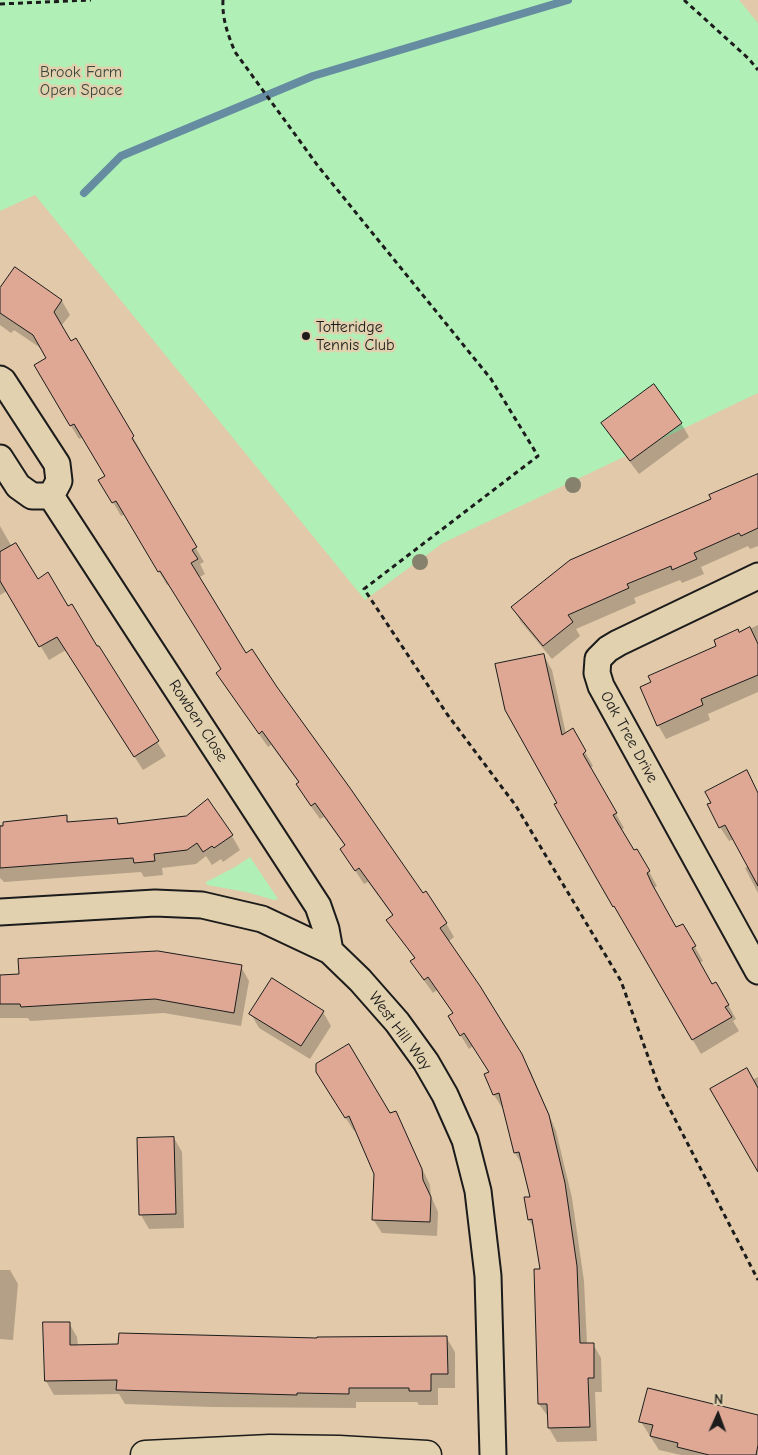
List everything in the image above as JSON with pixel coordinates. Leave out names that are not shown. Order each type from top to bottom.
[{"type":"main road","points":[[145,1455],[270,1448],[426,1455]]},
{"type":"street","points":[[0,379],[3,380],[57,464],[59,481],[51,496],[32,496],[18,486],[0,458]]},
{"type":"street","name":"Rowben Close","points":[[51,496],[318,906],[326,929],[330,952]]},
{"type":"street","name":"Oak Tree Drive","points":[[758,576],[608,649],[598,659],[597,673],[601,686],[758,971]]},
{"type":"street","name":"West Hill Way","points":[[0,912],[155,902],[202,905],[262,919],[330,952],[366,987],[397,1022],[414,1046],[445,1095],[465,1140],[478,1191],[488,1276],[494,1455]]},
{"type":"path","points":[[0,4],[91,0]]},
{"type":"path","points":[[224,0],[223,9],[227,32],[235,52],[318,166],[491,379],[538,456],[364,589],[447,714],[516,806],[621,981],[660,1090],[758,1280]]},
{"type":"path","points":[[684,0],[749,59],[758,70]]},
{"type":"green space","name":"Brook Farm Open Space","points":[[0,0],[739,0],[758,23],[758,393],[443,543],[365,600],[35,195],[0,211]]},
{"type":"green space","points":[[250,857],[278,899],[274,900],[246,892],[207,885],[206,882]]},
{"type":"building","points":[[15,267],[62,300],[54,312],[71,341],[76,338],[134,436],[132,438],[197,547],[192,550],[198,559],[191,563],[246,653],[252,649],[423,893],[426,891],[447,923],[440,928],[480,986],[522,1054],[549,1115],[565,1183],[577,1266],[580,1343],[594,1343],[594,1378],[588,1378],[590,1427],[548,1428],[547,1404],[538,1404],[534,1269],[540,1269],[532,1219],[528,1220],[524,1197],[530,1197],[519,1152],[514,1153],[499,1093],[493,1095],[484,1074],[489,1072],[464,1033],[460,1036],[448,1016],[453,1013],[428,977],[424,980],[410,961],[415,958],[386,920],[393,915],[359,868],[355,871],[340,849],[345,845],[315,803],[311,806],[296,784],[299,782],[262,731],[259,734],[216,673],[221,669],[160,571],[158,572],[116,501],[112,503],[98,480],[105,476],[74,424],[70,426],[34,365],[46,358],[33,335],[0,313],[0,288]]},
{"type":"building","points":[[654,384],[682,423],[630,461],[601,423]]},
{"type":"building","points":[[758,474],[758,528],[741,536],[739,533],[694,553],[697,559],[672,570],[671,566],[627,584],[629,588],[568,615],[573,622],[543,646],[511,607],[570,560],[711,499],[709,495]]},
{"type":"building","points":[[16,543],[38,579],[48,572],[68,606],[72,604],[159,741],[134,757],[57,637],[39,647],[0,581],[0,552]]},
{"type":"building","points":[[750,627],[758,644],[758,675],[701,699],[703,705],[657,726],[640,687],[651,682],[648,676],[716,646],[714,640],[738,629],[739,632]]},
{"type":"building","points":[[544,654],[562,735],[573,728],[586,751],[583,754],[617,813],[613,815],[634,850],[637,849],[650,871],[647,873],[652,884],[676,927],[683,924],[696,946],[692,948],[712,984],[716,982],[729,1005],[725,1007],[732,1017],[692,1040],[563,820],[554,804],[557,803],[505,710],[495,664]]},
{"type":"building","points":[[747,770],[758,793],[758,886],[725,825],[719,828],[707,804],[711,803],[705,792]]},
{"type":"building","points":[[208,799],[233,835],[214,848],[212,846],[203,852],[197,843],[187,850],[154,854],[155,861],[134,863],[133,858],[0,868],[0,826],[3,826],[3,822],[67,815],[67,822],[117,818],[118,824],[186,816]]},
{"type":"building","points":[[158,951],[242,965],[234,1013],[155,999],[21,1007],[20,1004],[0,1004],[0,975],[19,974],[18,959]]},
{"type":"building","points":[[272,978],[324,1011],[301,1046],[249,1014]]},
{"type":"building","points":[[349,1044],[390,1113],[396,1111],[422,1169],[423,1180],[431,1197],[430,1222],[372,1220],[374,1174],[349,1116],[345,1118],[316,1072],[316,1064]]},
{"type":"building","points":[[747,1068],[758,1088],[758,1172],[710,1089]]},
{"type":"building","points":[[174,1137],[176,1214],[139,1215],[137,1138]]},
{"type":"building","points":[[43,1322],[70,1322],[70,1345],[118,1344],[119,1333],[317,1338],[447,1336],[448,1374],[431,1374],[431,1391],[409,1391],[409,1388],[349,1388],[349,1394],[297,1393],[297,1395],[116,1390],[117,1380],[45,1381]]},
{"type":"building","points":[[648,1388],[758,1415],[756,1455],[709,1455],[677,1447],[678,1443],[650,1436],[653,1425],[639,1422]]},
{"type":"waterway","points":[[84,193],[121,156],[313,76],[568,0]]},
{"type":"place","name":"Totteridge Tennis Club","points":[[306,336]]}]
